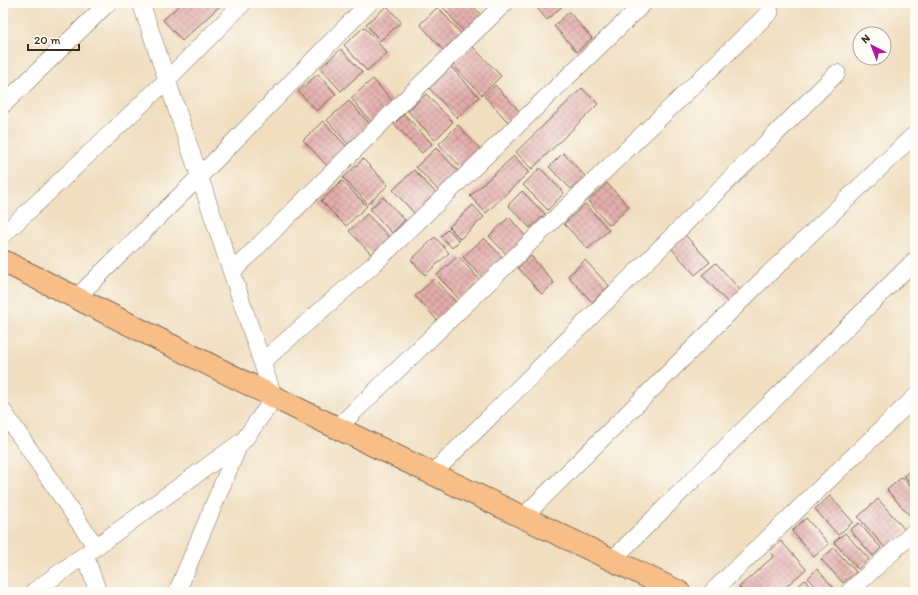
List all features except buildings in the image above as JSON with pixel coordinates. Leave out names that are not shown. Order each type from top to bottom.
[{"type":"main road","points":[[3,261],[274,398],[679,592]]},
{"type":"street","points":[[3,105],[108,3]]},
{"type":"street","points":[[33,592],[244,440],[274,398],[141,3]]},
{"type":"street","points":[[3,235],[167,80],[243,3]]},
{"type":"street","points":[[76,298],[200,177],[369,3]]},
{"type":"street","points":[[232,272],[423,82],[505,3]]},
{"type":"street","points":[[262,362],[374,264],[644,3]]},
{"type":"street","points":[[337,428],[770,12]]},
{"type":"street","points":[[432,474],[837,73]]},
{"type":"street","points":[[523,517],[754,288],[913,136]]},
{"type":"street","points":[[612,560],[915,260]]},
{"type":"street","points":[[712,592],[915,397]]},
{"type":"street","points":[[3,411],[91,551],[98,592]]},
{"type":"street","points":[[177,592],[239,444]]},
{"type":"street","points":[[850,592],[915,531]]}]
